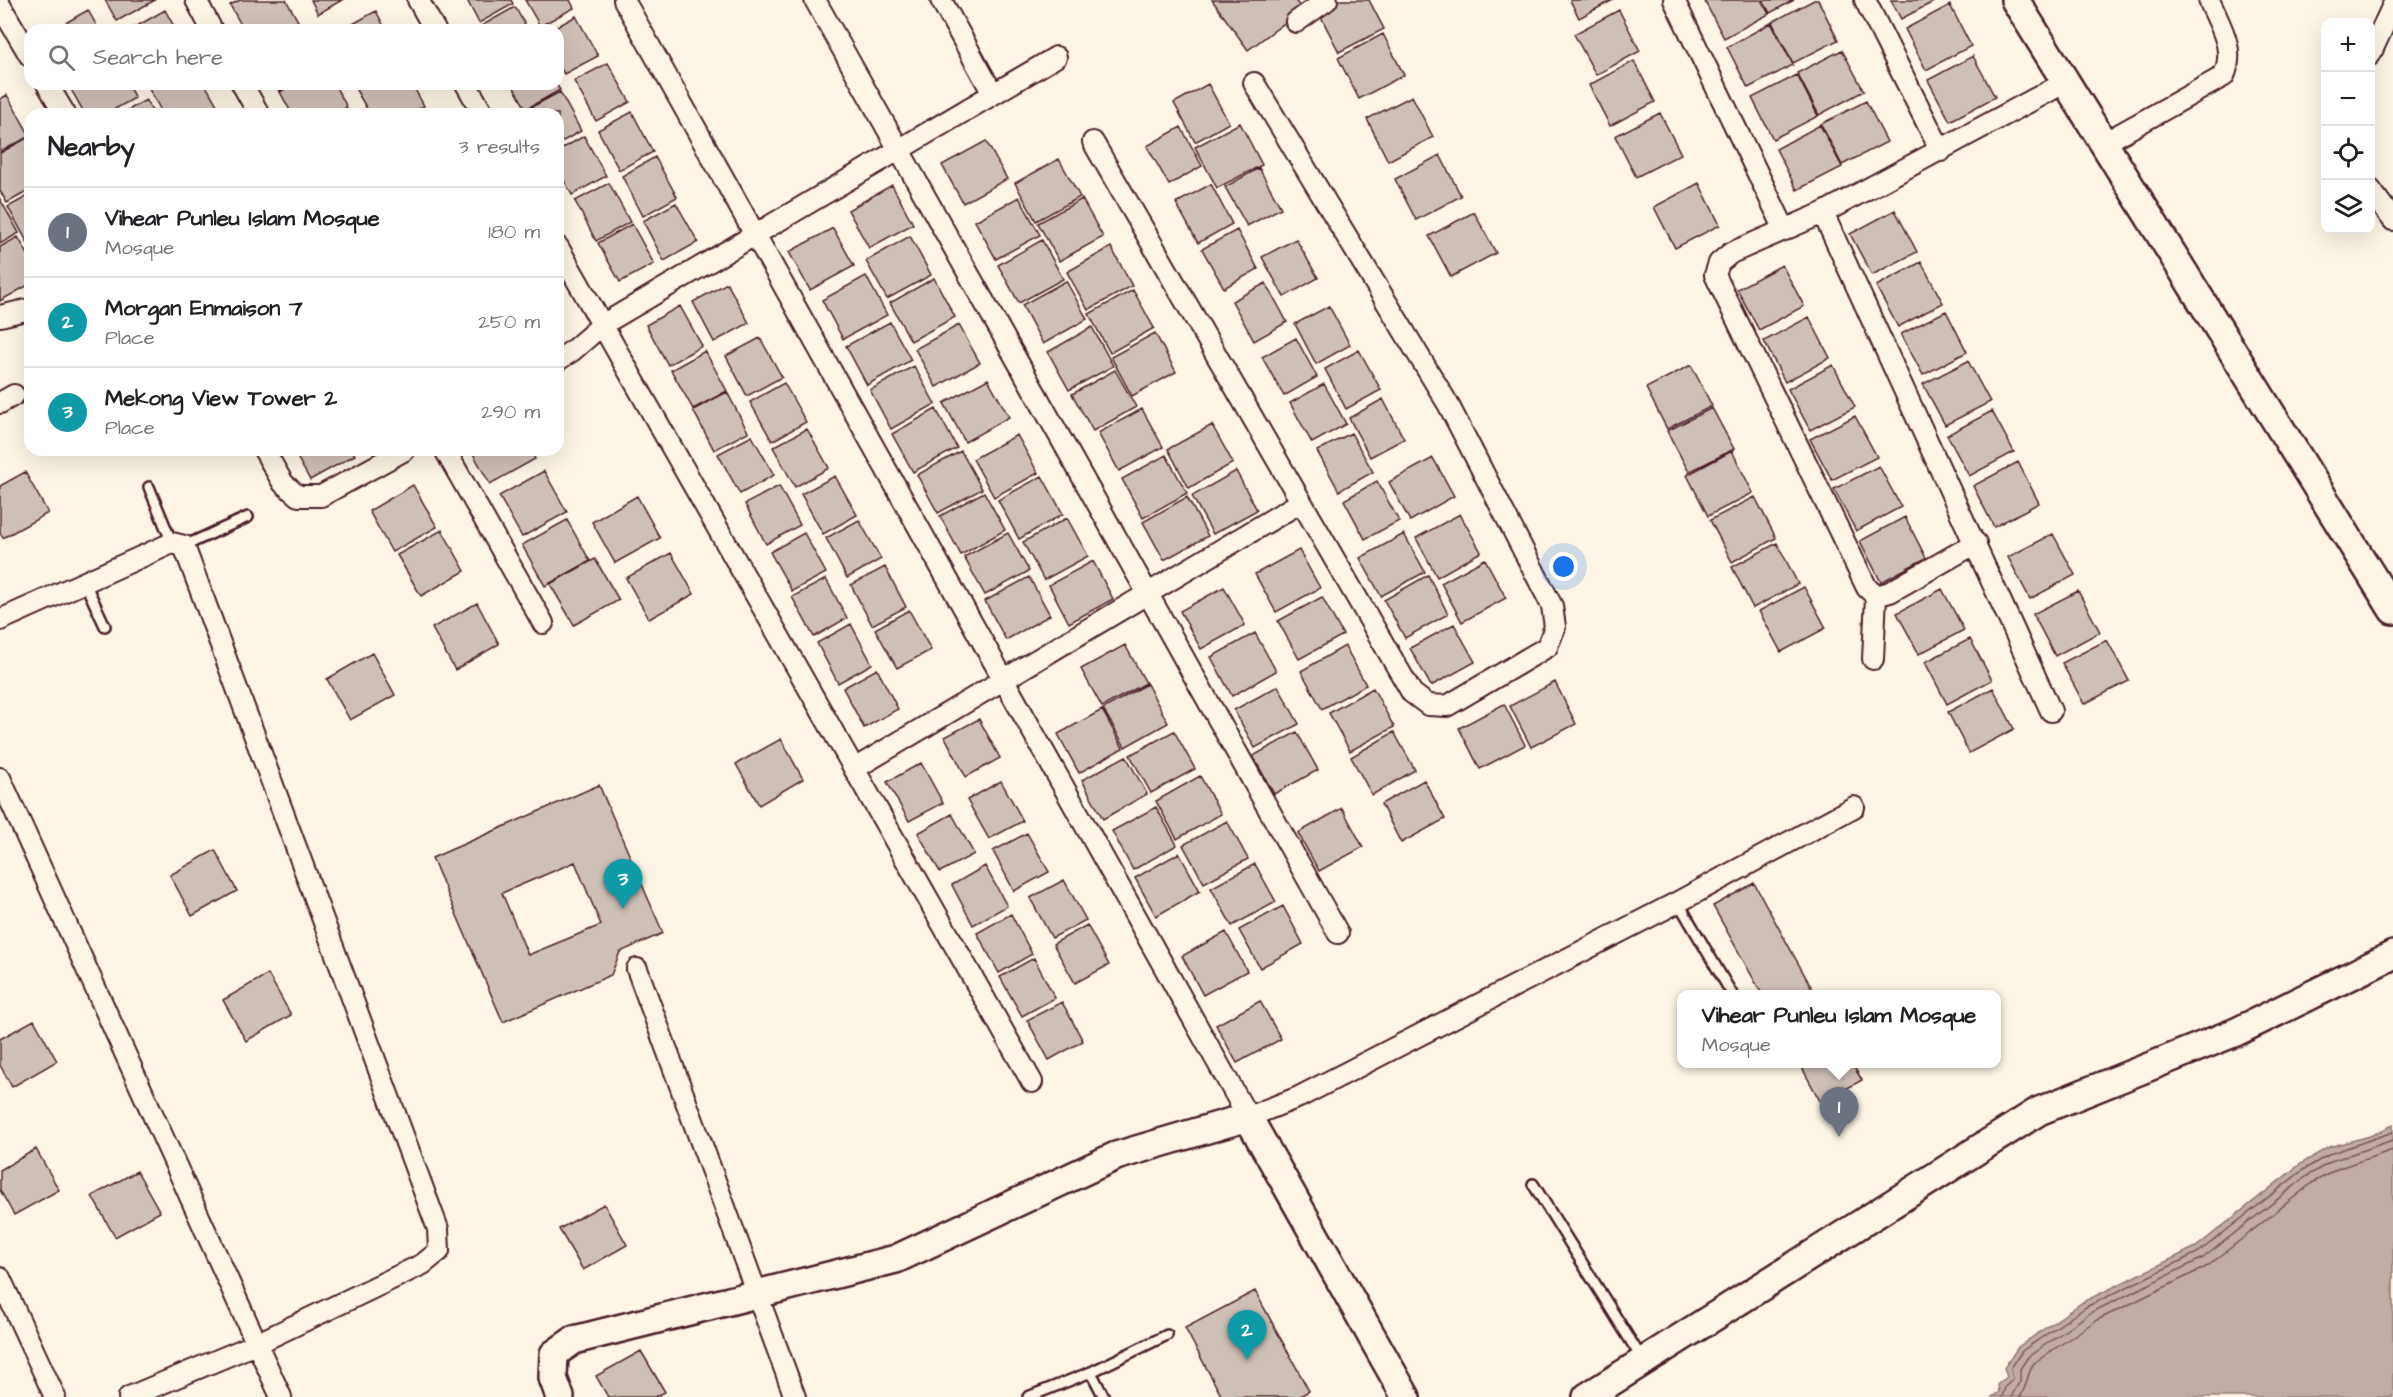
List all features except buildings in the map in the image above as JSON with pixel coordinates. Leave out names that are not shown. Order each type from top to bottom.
[{"type":"street","points":[[196,0],[209,24]]},
{"type":"street","points":[[418,0],[432,24]]},
{"type":"street","points":[[624,0],[1406,1397]]},
{"type":"street","points":[[815,0],[1338,933]]},
{"type":"street","points":[[941,0],[993,94]]},
{"type":"street","points":[[1296,22],[1326,0]]},
{"type":"street","points":[[1674,0],[1785,230]]},
{"type":"street","points":[[1865,0],[1941,151]]},
{"type":"street","points":[[2015,0],[2393,610]]},
{"type":"street","points":[[2104,143],[2224,76],[2230,62],[2228,45],[2209,0]]},
{"type":"street","points":[[0,5],[24,46]]},
{"type":"street","points":[[2375,45],[2393,5]]},
{"type":"street","points":[[564,356],[602,325],[1056,57]]},
{"type":"street","points":[[1876,596],[1867,588],[1715,275],[1719,263],[1731,253],[1823,213],[2066,82]]},
{"type":"street","points":[[1092,142],[1412,693],[1428,705],[1447,706],[1547,647],[1555,627],[1552,606],[1453,415],[1254,83]]},
{"type":"street","points":[[50,90],[61,108]]},
{"type":"street","points":[[245,90],[256,108]]},
{"type":"street","points":[[469,90],[480,108]]},
{"type":"street","points":[[2375,196],[2393,220]]},
{"type":"street","points":[[1823,213],[1976,543],[2050,711]]},
{"type":"street","points":[[564,258],[1032,1082]]},
{"type":"street","points":[[0,316],[24,310]]},
{"type":"street","points":[[267,456],[283,483],[298,496],[321,496],[394,456]]},
{"type":"street","points":[[448,456],[543,623]]},
{"type":"street","points":[[854,769],[1301,502]]},
{"type":"street","points":[[1876,596],[1890,592],[1976,543]]},
{"type":"street","points":[[0,620],[178,544],[438,1229],[439,1251],[423,1264],[256,1344],[129,1397]]},
{"type":"street","points":[[1873,659],[1876,596]]},
{"type":"street","points":[[0,778],[281,1397]]},
{"type":"street","points":[[560,1397],[553,1378],[554,1354],[574,1340],[896,1259],[1116,1156],[1248,1117],[1299,1097],[1678,902],[1854,807]]},
{"type":"street","points":[[1587,1397],[1642,1359],[2039,1111],[2236,1032],[2393,955]]},
{"type":"street","points":[[637,969],[795,1397]]},
{"type":"street","points":[[0,1278],[54,1397]]},
{"type":"lane","points":[[149,487],[178,544],[248,517]]},
{"type":"lane","points":[[85,583],[105,626]]},
{"type":"lane","points":[[1678,902],[1730,990]]},
{"type":"lane","points":[[1533,1184],[1642,1359]]},
{"type":"lane","points":[[1028,1397],[1091,1372],[1167,1335]]},
{"type":"lane","points":[[1091,1372],[1104,1397]]},
{"type":"water","points":[[2393,1125],[2393,1397],[1992,1397],[1999,1392],[1998,1384],[2007,1377],[2004,1368],[2018,1347],[2083,1302],[2196,1247],[2299,1165],[2329,1147],[2370,1136]]},
{"type":"place","name":"Mekong View Tower 2","points":[[623,909]]},
{"type":"place","name":"Vihear Punleu Islam Mosque","points":[[1839,1137]]},
{"type":"place","name":"Morgan Enmaison 7","points":[[1247,1360]]}]
